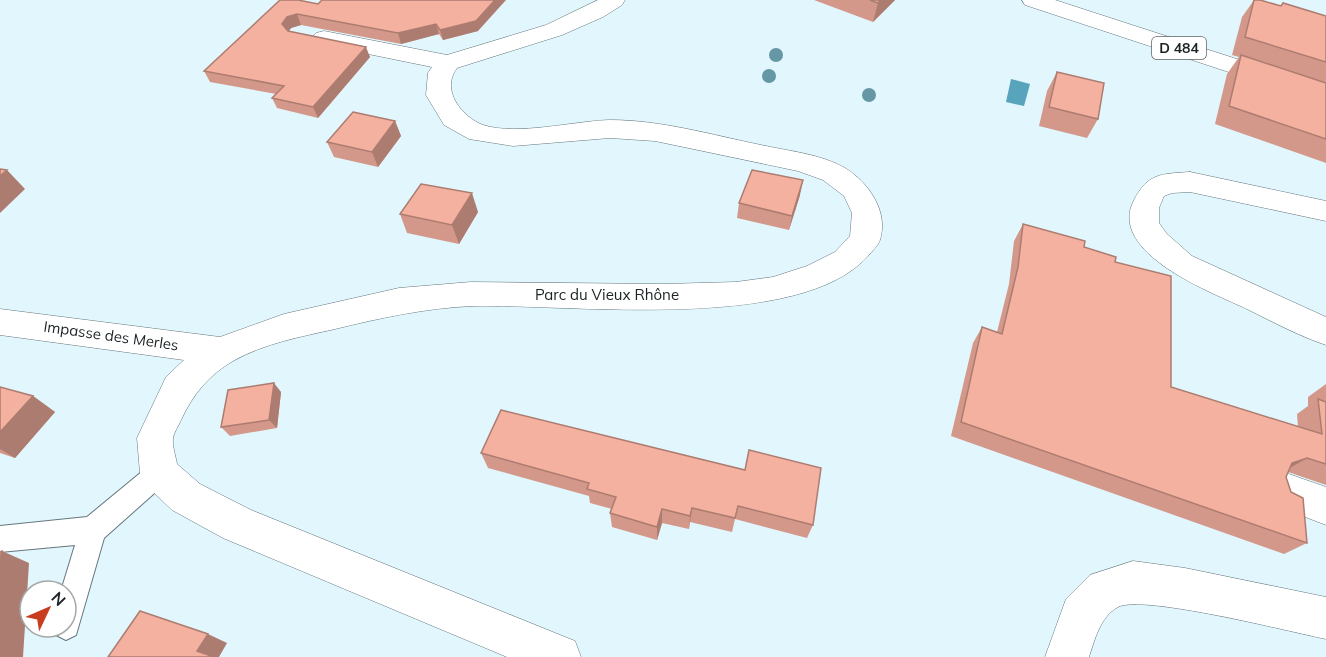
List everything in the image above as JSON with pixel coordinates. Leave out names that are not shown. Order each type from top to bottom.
[{"type":"street","points":[[301,34],[448,63],[563,28],[591,15],[614,0]]},
{"type":"street","name":"D 484","points":[[1033,0],[1326,96]]},
{"type":"street","name":"Parc du Vieux Rhône","points":[[159,473],[155,438],[178,388],[201,365],[222,351],[253,337],[284,327],[399,301],[471,294],[578,297],[705,295],[773,289],[818,274],[846,260],[865,239],[867,213],[855,190],[833,173],[803,163],[655,132],[610,129],[513,137],[478,133],[453,119],[439,95],[440,73],[448,63]]},
{"type":"street","points":[[1326,211],[1190,182],[1167,183],[1153,190],[1144,208],[1144,225],[1156,242],[1181,264],[1326,332]]},
{"type":"street","name":"Impasse des Merles","points":[[0,322],[222,351]]},
{"type":"street","points":[[159,473],[186,498],[237,524],[559,657]]},
{"type":"street","points":[[1286,491],[1326,506]]},
{"type":"street","points":[[1067,657],[1081,614],[1105,590],[1133,582],[1185,589],[1326,618]]},
{"type":"lane","points":[[78,582],[93,530],[159,473]]},
{"type":"lane","points":[[0,539],[93,530]]},
{"type":"water","points":[[1011,79],[1030,84],[1024,106],[1006,102]]},
{"type":"building","points":[[280,0],[298,0],[318,4],[322,0],[495,0],[476,21],[440,30],[436,24],[398,33],[297,14],[287,17],[282,24],[288,31],[366,47],[313,107],[272,98],[284,86],[204,71]]},
{"type":"building","points":[[1254,0],[1281,6],[1283,3],[1326,16],[1326,62],[1245,37]]},
{"type":"building","points":[[1241,55],[1326,83],[1326,139],[1229,106]]},
{"type":"building","points":[[1057,72],[1104,83],[1098,119],[1049,107]]},
{"type":"building","points":[[353,112],[395,121],[372,152],[327,142]]},
{"type":"building","points":[[0,169],[7,170],[0,176]]},
{"type":"building","points":[[752,170],[803,180],[792,216],[739,203]]},
{"type":"building","points":[[421,184],[472,193],[452,225],[400,214]]},
{"type":"building","points":[[1023,224],[1085,241],[1084,247],[1116,257],[1115,262],[1171,276],[1171,387],[1322,434],[1318,399],[1326,402],[1326,464],[1307,458],[1292,463],[1286,477],[1291,492],[1303,498],[1307,543],[961,422],[982,327],[1002,334],[1018,267]]},
{"type":"building","points":[[274,383],[269,420],[221,427],[228,390]]},
{"type":"building","points":[[0,387],[33,396],[0,432]]},
{"type":"building","points":[[501,410],[745,470],[749,450],[821,468],[813,525],[738,506],[735,518],[692,508],[690,516],[662,509],[657,527],[610,513],[616,497],[587,489],[589,483],[481,453]]},
{"type":"building","points":[[2,551],[0,575],[0,552]]},
{"type":"building","points":[[140,611],[208,634],[197,651],[214,657],[108,657]]}]
